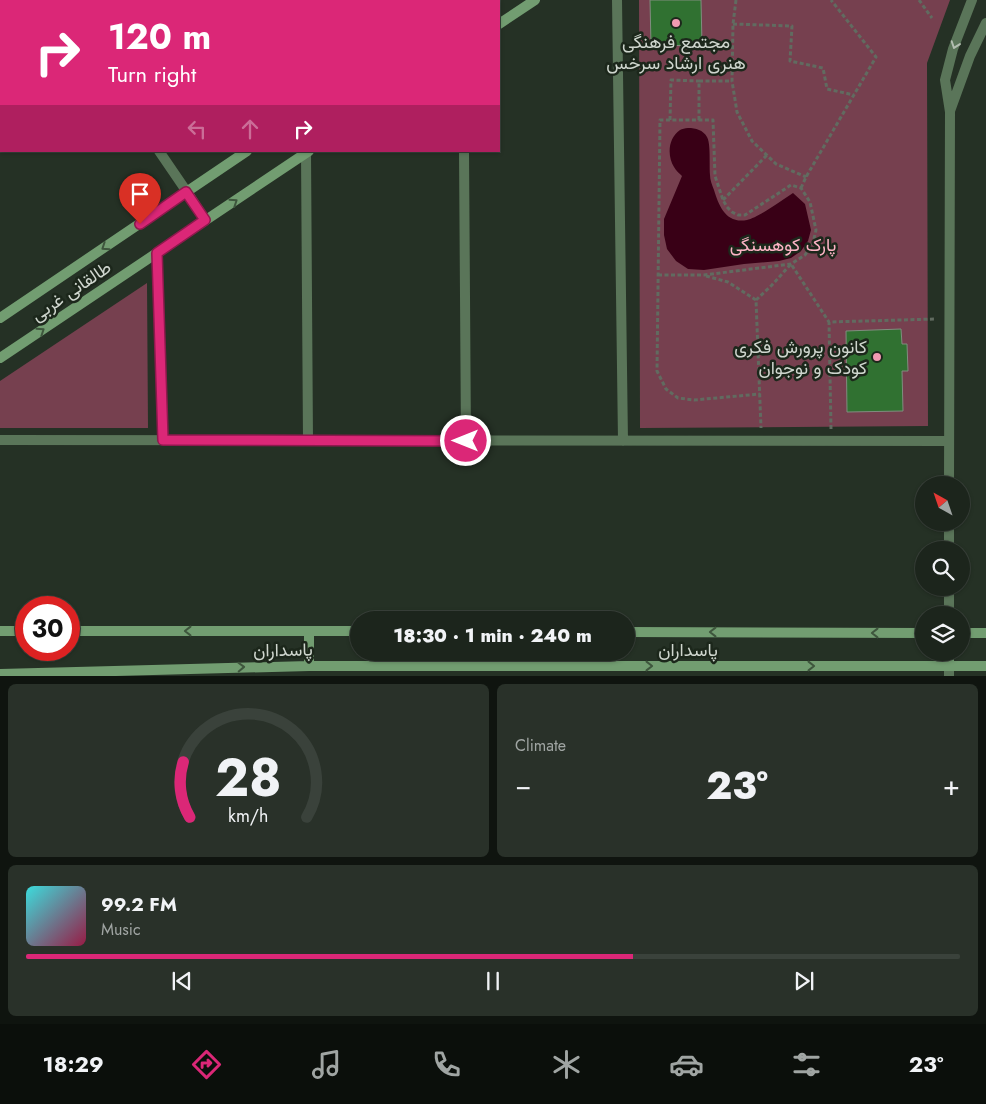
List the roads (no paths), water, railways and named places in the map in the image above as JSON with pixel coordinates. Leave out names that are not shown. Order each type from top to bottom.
[{"type":"main road","points":[[500,23],[535,0]]},
{"type":"main road","name":"طالقانی غربی","points":[[0,318],[246,152]]},
{"type":"main road","name":"طالقانی غربی","points":[[0,358],[307,152]]},
{"type":"main road","points":[[186,192],[205,220]]},
{"type":"main road","points":[[0,631],[15,631]]},
{"type":"main road","name":"پاسداران","points":[[80,631],[350,631]]},
{"type":"main road","points":[[309,631],[309,666]]},
{"type":"main road","name":"پاسداران","points":[[635,632],[915,633]]},
{"type":"main road","points":[[970,633],[986,633]]},
{"type":"main road","name":"پاسداران","points":[[0,674],[309,666],[949,671],[986,666]]},
{"type":"street","points":[[617,0],[623,441]]},
{"type":"street","points":[[949,476],[950,112],[945,80],[953,48],[972,0]]},
{"type":"street","points":[[950,112],[970,56],[986,23]]},
{"type":"street","points":[[160,152],[186,192]]},
{"type":"street","points":[[307,152],[308,441]]},
{"type":"street","points":[[464,152],[466,441]]},
{"type":"street","points":[[157,253],[163,440]]},
{"type":"street","points":[[0,440],[949,441]]},
{"type":"place","name":"مجتمع فرهنگی هنری ارشاد سرخس","points":[[676,23]]},
{"type":"place","name":"کانون پرورش فکری کودک و نوجوان","points":[[877,357]]},
{"type":"park label","name":"پارک کوهسنگی","points":[[783,245]]}]
